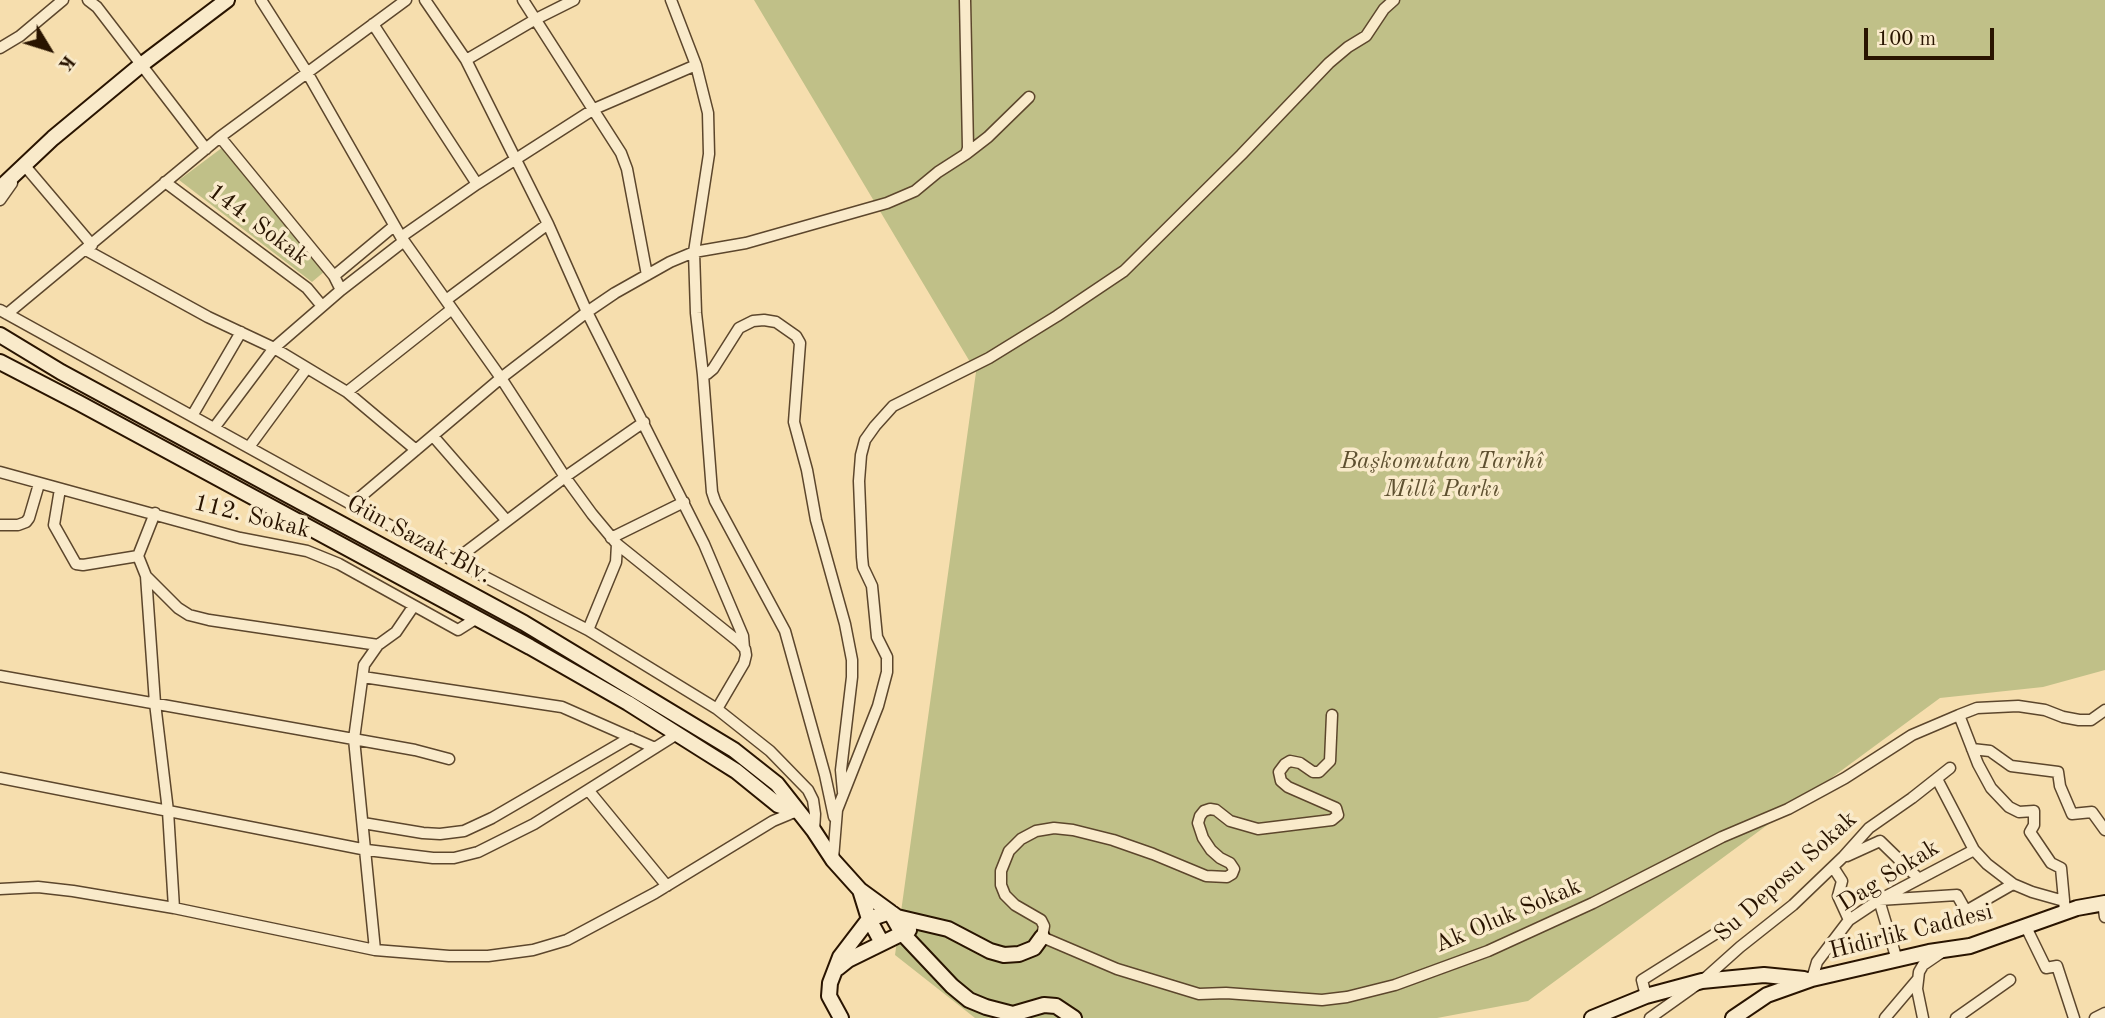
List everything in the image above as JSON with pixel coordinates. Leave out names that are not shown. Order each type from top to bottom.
[{"type":"main road","points":[[0,187],[52,138],[141,65],[227,0]]},
{"type":"main road","name":"Gün Sazak Blv.","points":[[0,335],[72,378],[512,617],[734,750],[777,784],[833,860],[860,890]]},
{"type":"main road","name":"Gün Sazak Blv.","points":[[0,362],[477,618],[628,703],[736,771],[778,805],[797,811]]},
{"type":"main road","points":[[860,890],[897,917],[948,929],[990,951],[1004,955],[1019,954],[1034,948],[1042,937]]},
{"type":"main road","points":[[860,890],[869,919],[882,943]]},
{"type":"main road","name":"Hidirlik Caddesi","points":[[1733,1018],[1767,995],[1812,979],[1970,946],[2065,906],[2104,908]]},
{"type":"main road","points":[[841,1018],[829,996],[830,983],[840,957],[869,919],[890,912]]},
{"type":"main road","points":[[890,912],[902,933],[968,1000],[1013,1014],[1044,1005],[1056,1006],[1073,1018]]},
{"type":"main road","points":[[834,972],[848,960],[928,923]]},
{"type":"main road","points":[[1592,1018],[1646,996],[1702,981],[1764,975],[1812,979]]},
{"type":"street","points":[[0,48],[20,36],[63,0]]},
{"type":"street","points":[[88,0],[97,7],[206,149]]},
{"type":"street","points":[[261,0],[308,74],[402,239],[501,378],[565,477],[614,541],[739,642],[744,649],[747,655],[744,663],[717,709]]},
{"type":"street","points":[[406,0],[220,137],[89,247],[3,312],[454,561],[588,630],[717,709],[770,751],[808,790],[813,800],[814,831]]},
{"type":"street","points":[[425,0],[466,60],[548,224],[587,312],[704,544],[743,636],[744,649]]},
{"type":"street","points":[[523,0],[621,153],[627,169],[647,275]]},
{"type":"street","points":[[466,60],[574,0]]},
{"type":"street","points":[[671,0],[696,65],[708,113],[709,154],[694,252],[696,313],[712,492],[785,631],[825,775],[835,825]]},
{"type":"street","points":[[965,0],[966,154]]},
{"type":"street","points":[[833,860],[837,810],[878,706],[887,672],[887,657],[877,637],[872,586],[862,557],[859,481],[865,440],[893,406],[989,358],[1124,271],[1329,63],[1366,36],[1384,9],[1394,0]]},
{"type":"street","points":[[373,24],[477,184]]},
{"type":"street","points":[[214,428],[274,348],[402,239],[477,184],[594,108],[696,65]]},
{"type":"street","points":[[352,504],[501,378],[615,293],[670,262],[694,252],[746,243],[887,203],[915,191],[988,136],[1029,97]]},
{"type":"street","points":[[220,137],[334,276],[341,290]]},
{"type":"street","points":[[0,200],[28,163],[89,247],[208,317],[274,348],[307,368],[347,393],[416,450]]},
{"type":"street","name":"144. Sokak","points":[[165,182],[307,288],[322,306]]},
{"type":"street","points":[[347,393],[548,224]]},
{"type":"street","points":[[334,276],[394,226]]},
{"type":"street","points":[[703,375],[713,369],[739,328],[747,323],[764,320],[776,322],[789,329],[800,344],[794,422],[852,660],[841,769],[843,792]]},
{"type":"street","points":[[192,416],[241,332]]},
{"type":"street","points":[[249,447],[307,368]]},
{"type":"street","points":[[454,561],[565,477],[644,422]]},
{"type":"street","points":[[433,436],[507,521]]},
{"type":"street","name":"112. Sokak","points":[[0,472],[240,538],[307,551],[339,564],[458,630],[477,618]]},
{"type":"street","points":[[0,524],[18,525],[26,522],[39,484]]},
{"type":"street","points":[[60,489],[54,525],[76,564],[138,556]]},
{"type":"street","points":[[614,541],[684,502]]},
{"type":"street","points":[[155,513],[138,556],[146,576],[155,703],[168,811],[174,908]]},
{"type":"street","points":[[588,630],[616,562],[614,541]]},
{"type":"street","points":[[146,576],[189,615],[378,645]]},
{"type":"street","points":[[376,950],[354,739],[364,665],[378,645],[396,632],[414,607]]},
{"type":"street","points":[[0,676],[415,750],[449,759]]},
{"type":"street","points":[[363,677],[562,707],[655,748]]},
{"type":"street","name":"Ak Oluk Sokak","points":[[1042,937],[1116,969],[1199,994],[1322,999],[1346,997],[1395,985],[1488,951],[1593,903],[1722,837],[1788,809],[1846,778],[1912,735],[1977,708],[2018,706],[2045,710],[2063,717],[2091,720],[2105,710]]},
{"type":"street","points":[[1042,937],[1044,926],[1041,920],[1015,905],[1004,895],[1001,885],[1004,861],[1009,851],[1021,839],[1036,831],[1054,828],[1073,830],[1113,840],[1206,876],[1227,877],[1234,869],[1211,850],[1200,829],[1198,823],[1204,811],[1216,810],[1230,821],[1258,829],[1323,822],[1338,815],[1336,808],[1288,787],[1281,781],[1279,772],[1290,761],[1300,763],[1312,772],[1319,772],[1331,761],[1332,715]]},
{"type":"street","points":[[1937,779],[1974,850],[1987,864],[2013,884],[2065,906],[2061,868],[2051,863],[2030,832],[2034,825],[2034,811],[2019,812],[2009,807],[1991,788],[1959,715]]},
{"type":"street","points":[[0,778],[366,850],[454,858],[478,852],[534,824],[677,734]]},
{"type":"street","points":[[363,823],[423,833],[464,831],[492,818],[631,737]]},
{"type":"street","points":[[1972,749],[1990,751],[2011,765],[2057,772],[2072,814],[2092,812],[2105,830]]},
{"type":"street","name":"Su Deposu Sokak","points":[[1650,1018],[1702,981],[1793,905],[1843,858],[1870,828],[1950,768]]},
{"type":"street","points":[[589,791],[667,886]]},
{"type":"street","points":[[0,889],[38,887],[174,908],[376,950],[488,956],[533,950],[566,940],[667,886],[773,821],[797,811]]},
{"type":"street","points":[[1843,858],[1880,841],[1918,878]]},
{"type":"street","name":"Dag Sokak","points":[[1812,979],[1817,962],[1849,920],[1918,878],[1974,850]]},
{"type":"street","points":[[1833,867],[1842,881],[1838,896],[1849,920]]},
{"type":"street","points":[[1898,960],[1879,900],[1957,895],[1966,911],[2013,884]]},
{"type":"street","points":[[2025,925],[2046,968],[2057,966],[2074,1018]]},
{"type":"street","points":[[1646,996],[1642,980],[1715,934]]},
{"type":"street","points":[[1923,1018],[1917,989],[1919,972],[1923,965],[1945,950]]},
{"type":"street","points":[[1885,1018],[1918,978]]},
{"type":"street","points":[[1956,1018],[2010,980]]},
{"type":"street","points":[[2095,1018],[2105,1013]]},
{"type":"green space","name":"Başkomutan Tarihî Millî Parkı","points":[[754,0],[2105,0],[2105,670],[2043,687],[1940,698],[1528,1001],[1437,1018],[975,1018],[895,955],[976,372]]},
{"type":"green space","points":[[223,147],[325,271],[312,282],[179,180]]}]
